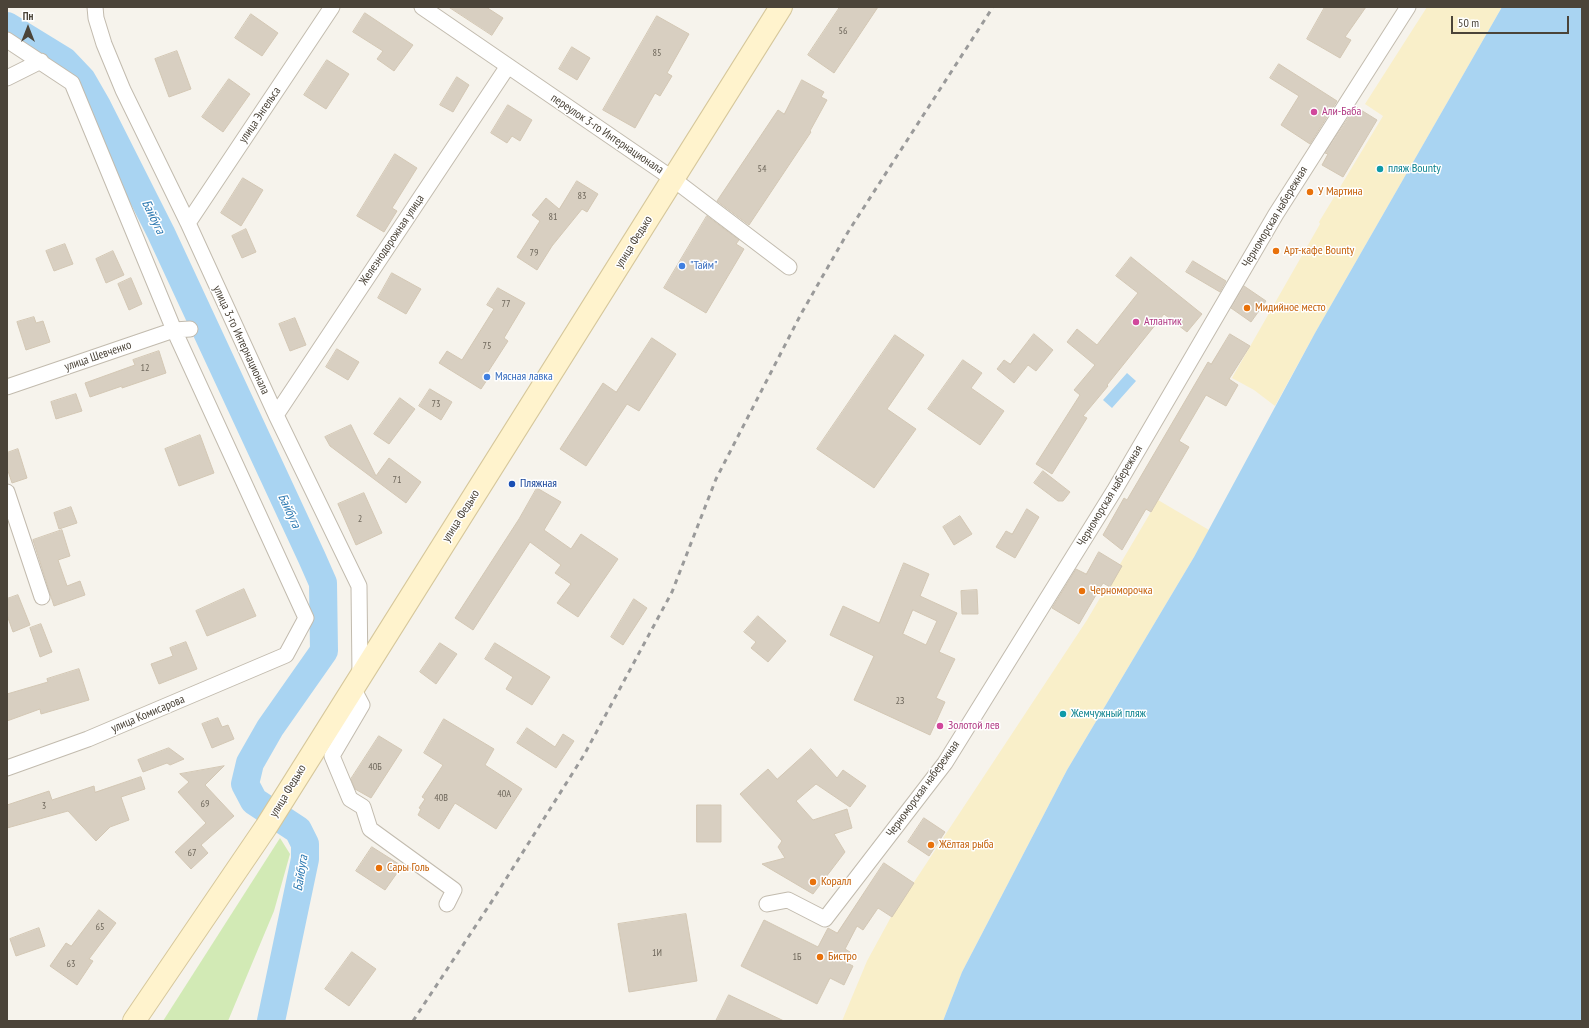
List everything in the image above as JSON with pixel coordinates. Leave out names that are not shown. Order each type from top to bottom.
[{"type":"main road","name":"улица Федько","points":[[134,1021],[266,827],[781,7]]},
{"type":"street","name":"улица 3-го Интернационала","points":[[95,7],[96,18],[104,44],[123,90],[188,223],[276,414],[359,586],[357,682]]},
{"type":"street","name":"улица Энгельса","points":[[188,223],[332,7]]},
{"type":"street","name":"переулок 3-го Интернационала","points":[[422,7],[673,179],[789,267]]},
{"type":"street","name":"Черноморская набережная","points":[[767,904],[788,900],[825,918],[945,763],[1114,491],[1276,214],[1408,7]]},
{"type":"street","points":[[7,40],[41,61],[72,83],[174,330]]},
{"type":"street","points":[[7,78],[41,61]]},
{"type":"street","name":"Железнодорожная улица","points":[[276,414],[508,66]]},
{"type":"street","name":"улица Шевченко","points":[[7,387],[174,330],[190,329]]},
{"type":"street","name":"улица Комисарова","points":[[7,768],[88,739],[286,655],[306,618],[174,330]]},
{"type":"street","points":[[7,492],[42,597]]},
{"type":"street","points":[[357,682],[362,705],[332,756],[350,799],[363,807],[370,829],[454,890],[447,904]]},
{"type":"green space","points":[[280,838],[290,854],[274,911],[228,1021],[163,1021]]},
{"type":"sand","name":"пляж Bounty","points":[[1427,7],[1502,7],[1315,333],[1275,406],[1254,390],[1232,378],[1320,224],[1319,222],[1383,116],[1365,104]]},
{"type":"sand","name":"Жемчужный пляж","points":[[1158,500],[1209,530],[1067,770],[962,972],[943,1021],[842,1021],[867,961],[891,917],[1087,620]]},
{"type":"water","points":[[1502,7],[1582,7],[1582,1021],[943,1021],[962,972],[1067,770],[1194,557],[1315,333]]},
{"type":"water","points":[[1127,373],[1136,381],[1112,408],[1103,400]]},
{"type":"building","points":[[449,7],[486,7],[503,18],[492,35]]},
{"type":"building","points":[[840,7],[878,7],[834,73],[808,55]]},
{"type":"building","points":[[1325,7],[1366,7],[1345,37],[1351,40],[1340,58],[1307,39]]},
{"type":"building","points":[[365,13],[413,45],[394,71],[377,59],[383,51],[353,32]]},
{"type":"building","points":[[251,14],[278,33],[262,56],[235,38]]},
{"type":"building","points":[[657,16],[689,34],[667,73],[672,76],[660,96],[655,93],[635,128],[603,110]]},
{"type":"building","points":[[572,47],[590,58],[577,80],[559,69]]},
{"type":"building","points":[[177,51],[191,89],[169,97],[155,59]]},
{"type":"building","points":[[327,60],[349,74],[326,109],[304,95]]},
{"type":"building","points":[[1279,64],[1337,101],[1310,144],[1281,125],[1299,96],[1270,78]]},
{"type":"building","points":[[457,77],[469,85],[453,112],[440,105]]},
{"type":"building","points":[[229,79],[250,94],[223,132],[202,117]]},
{"type":"building","points":[[802,80],[824,92],[821,97],[827,100],[810,131],[811,132],[749,225],[717,201],[778,110],[784,114]]},
{"type":"building","points":[[508,105],[532,120],[520,141],[512,136],[507,143],[491,133]]},
{"type":"building","points":[[1356,107],[1377,120],[1343,177],[1322,165],[1328,154],[1325,153]]},
{"type":"building","points":[[395,154],[417,168],[392,208],[397,211],[384,232],[357,216]]},
{"type":"building","points":[[243,178],[263,190],[241,226],[221,213]]},
{"type":"building","points":[[577,181],[598,194],[587,212],[582,209],[552,246],[537,270],[517,257],[540,221],[532,215],[546,198],[559,209]]},
{"type":"building","points":[[707,216],[739,240],[736,244],[744,249],[706,313],[664,288]]},
{"type":"building","points":[[246,229],[256,252],[242,258],[232,236]]},
{"type":"building","points":[[65,244],[73,264],[54,271],[46,251]]},
{"type":"building","points":[[113,251],[124,275],[106,283],[96,259]]},
{"type":"building","name":"Атлантик","points":[[1131,257],[1202,314],[1187,332],[1164,314],[1083,416],[1087,418],[1052,474],[1036,464],[1080,395],[1074,390],[1095,365],[1067,342],[1077,329],[1097,345],[1138,293],[1116,276]]},
{"type":"building","points":[[1193,261],[1226,281],[1220,292],[1186,272]]},
{"type":"building","points":[[392,273],[421,289],[406,314],[378,298]]},
{"type":"building","points":[[131,278],[142,304],[129,310],[118,284]]},
{"type":"building","points":[[1244,286],[1266,301],[1251,322],[1231,308]]},
{"type":"building","points":[[498,288],[525,303],[504,338],[508,341],[486,375],[489,377],[481,389],[439,363],[447,351],[462,360],[494,309],[487,305]]},
{"type":"building","points":[[34,317],[36,323],[43,321],[50,342],[26,350],[17,322]]},
{"type":"building","points":[[295,318],[306,345],[290,351],[279,324]]},
{"type":"building","points":[[1034,334],[1053,350],[1036,371],[1028,365],[1014,383],[997,369],[1004,360],[1010,364]]},
{"type":"building","points":[[1230,334],[1250,346],[1229,379],[1238,385],[1226,406],[1206,395],[1179,441],[1189,447],[1151,512],[1146,509],[1122,550],[1103,535],[1124,498],[1127,500],[1208,362],[1211,364]]},
{"type":"building","points":[[895,335],[924,355],[887,409],[916,429],[874,488],[817,449]]},
{"type":"building","points":[[652,338],[676,354],[639,411],[627,404],[586,466],[560,449],[603,383],[616,392]]},
{"type":"building","points":[[337,349],[359,362],[348,380],[326,367]]},
{"type":"building","points":[[159,351],[166,373],[90,397],[85,383],[135,365],[133,360]]},
{"type":"building","points":[[963,360],[982,373],[971,388],[1004,411],[980,445],[928,409]]},
{"type":"building","points":[[430,389],[452,402],[441,420],[419,406]]},
{"type":"building","points":[[76,394],[82,411],[56,419],[51,402]]},
{"type":"building","points":[[400,398],[415,409],[389,444],[374,434]]},
{"type":"building","points":[[351,425],[376,476],[389,458],[421,482],[406,503],[330,446],[325,437]]},
{"type":"building","points":[[200,435],[214,473],[179,486],[165,449]]},
{"type":"building","points":[[18,449],[27,478],[12,483],[7,468],[7,453]]},
{"type":"building","points":[[1043,471],[1070,492],[1063,501],[1058,501],[1034,483]]},
{"type":"building","points":[[537,488],[561,502],[544,530],[571,549],[581,534],[618,559],[578,617],[557,603],[571,584],[555,573],[561,565],[530,542],[473,630],[455,618],[519,519]]},
{"type":"building","points":[[364,493],[382,533],[356,545],[338,504]]},
{"type":"building","points":[[71,507],[77,523],[59,529],[54,513]]},
{"type":"building","points":[[1027,509],[1039,517],[1015,558],[996,547],[1006,531],[1012,534]]},
{"type":"building","points":[[960,516],[972,534],[954,545],[943,527]]},
{"type":"building","points":[[62,530],[70,556],[58,560],[67,586],[80,581],[85,595],[54,606],[33,540]]},
{"type":"building","points":[[1099,552],[1122,566],[1110,587],[1103,583],[1079,624],[1052,608],[1076,569],[1086,574]]},
{"type":"building","points":[[904,563],[929,574],[920,596],[957,613],[939,652],[955,659],[936,698],[945,702],[930,735],[854,700],[874,656],[830,635],[843,606],[879,623]],"holes":[[[913,610],[937,621],[926,645],[903,634]]]},
{"type":"building","points":[[244,589],[256,616],[207,636],[196,611]]},
{"type":"building","points":[[977,590],[978,614],[962,614],[961,591]]},
{"type":"building","points":[[18,595],[30,625],[13,632],[7,615],[7,599]]},
{"type":"building","points":[[634,599],[647,608],[623,645],[611,637]]},
{"type":"building","points":[[758,616],[786,641],[768,662],[751,648],[756,642],[744,632]]},
{"type":"building","points":[[41,624],[52,652],[40,657],[30,628]]},
{"type":"building","points":[[186,642],[197,669],[159,684],[151,664],[173,656],[170,648]]},
{"type":"building","points":[[440,643],[457,654],[436,684],[420,672]]},
{"type":"building","points":[[495,643],[550,677],[532,705],[506,689],[513,677],[485,659]]},
{"type":"building","points":[[79,669],[89,700],[41,714],[40,709],[7,721],[7,694],[48,682],[47,679]]},
{"type":"building","points":[[218,718],[222,727],[228,725],[234,739],[212,748],[202,724]]},
{"type":"building","points":[[444,719],[494,749],[485,765],[522,789],[496,829],[455,803],[439,829],[418,815],[421,809],[419,808],[425,799],[422,797],[443,765],[424,753]]},
{"type":"building","points":[[527,728],[555,747],[563,734],[574,741],[556,768],[517,743]]},
{"type":"building","points":[[379,736],[402,750],[371,798],[355,789],[351,779]]},
{"type":"building","points":[[169,748],[184,759],[170,765],[167,763],[143,772],[138,760]]},
{"type":"building","points":[[811,749],[837,778],[843,770],[866,786],[850,807],[816,784],[796,801],[813,820],[847,809],[852,828],[834,834],[845,852],[813,894],[762,864],[785,858],[778,847],[782,841],[740,794],[768,769],[777,779]]},
{"type":"building","points":[[224,766],[205,785],[234,816],[201,845],[208,853],[191,869],[175,852],[206,823],[178,792],[189,782],[180,774]]},
{"type":"building","points":[[141,777],[145,789],[121,797],[129,820],[110,827],[96,841],[68,811],[7,828],[7,805],[49,791],[52,800],[94,786],[95,792]]},
{"type":"building","points":[[697,805],[721,805],[721,842],[697,842]]},
{"type":"building","points":[[924,818],[945,832],[929,856],[908,842]]},
{"type":"building","name":"Сары Голь","points":[[372,847],[402,866],[385,890],[356,871]]},
{"type":"building","points":[[884,863],[914,883],[892,917],[878,908],[863,930],[857,926],[845,949],[850,952],[845,962],[853,966],[844,985],[830,978],[817,1004],[741,966],[764,920],[818,947],[828,928],[837,933]]},
{"type":"building","points":[[99,910],[116,923],[89,959],[93,961],[77,985],[50,966],[66,943],[71,946]]},
{"type":"building","points":[[686,914],[697,981],[629,992],[618,924]]},
{"type":"building","points":[[39,928],[45,946],[16,956],[10,939]]},
{"type":"building","points":[[352,952],[376,969],[349,1006],[325,989]]},
{"type":"building","points":[[729,995],[784,1021],[716,1021]]},
{"type":"waterway","name":"Байбуга","points":[[7,26],[64,61],[82,80],[97,106],[161,233],[323,583],[324,651],[270,728],[250,763],[245,784],[254,801],[298,830],[305,844],[305,859],[271,1021]]},
{"type":"railway","points":[[413,1021],[494,898],[584,755],[672,592],[716,479],[801,314],[848,232],[993,7]]},
{"type":"place","name":"Али-Баба","points":[[1314,112]]},
{"type":"place","name":"пляж Bounty","points":[[1380,169]]},
{"type":"place","name":"У Мартина","points":[[1310,192]]},
{"type":"place","name":"Арт-кафе Bounty","points":[[1276,251]]},
{"type":"place","name":"\"Тайм\"","points":[[682,266]]},
{"type":"place","name":"Мидийное место","points":[[1247,308]]},
{"type":"place","name":"Атлантик","points":[[1136,322]]},
{"type":"place","name":"Мясная лавка","points":[[487,377]]},
{"type":"place","name":"Пляжная","points":[[512,484]]},
{"type":"place","name":"Черноморочка","points":[[1082,591]]},
{"type":"place","name":"Жемчужный пляж","points":[[1063,714]]},
{"type":"place","name":"Золотой лев","points":[[940,726]]},
{"type":"place","name":"Жёлтая рыба","points":[[931,845]]},
{"type":"place","name":"Сары Голь","points":[[379,868]]},
{"type":"place","name":"Коралл","points":[[813,882]]},
{"type":"place","name":"Бистро","points":[[820,957]]}]
